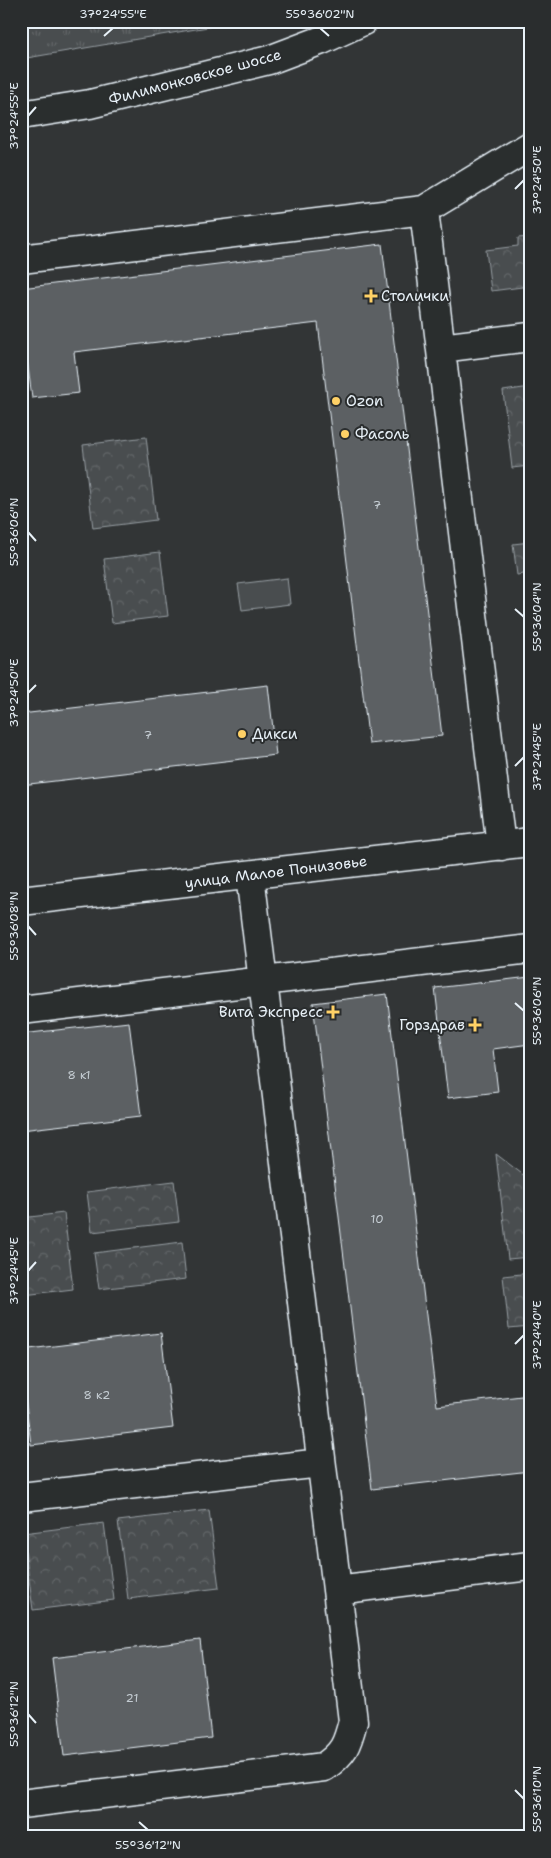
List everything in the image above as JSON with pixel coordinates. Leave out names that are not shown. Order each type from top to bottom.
[{"type":"street","name":"Филимонковское шоссе","points":[[21,114],[90,104],[269,60],[322,40],[363,21]]},
{"type":"street","points":[[21,259],[424,210],[530,146]]},
{"type":"street","points":[[424,210],[501,846]]},
{"type":"street","points":[[441,348],[530,338]]},
{"type":"street","name":"улица Малое Понизовье","points":[[21,901],[530,842]]},
{"type":"street","points":[[21,1804],[324,1768],[338,1757],[348,1744],[353,1722],[250,875]]},
{"type":"street","points":[[21,1010],[530,949]]},
{"type":"street","points":[[21,1497],[321,1463]]},
{"type":"street","points":[[336,1590],[530,1566]]},
{"type":"green space","points":[[21,21],[231,21],[225,24],[21,59]]},
{"type":"green space","points":[[530,237],[530,286],[491,291],[486,250],[518,246],[518,238]]},
{"type":"green space","points":[[530,387],[530,466],[512,468],[503,391]]},
{"type":"green space","points":[[146,437],[156,520],[93,528],[83,445]]},
{"type":"green space","points":[[530,542],[530,573],[517,575],[513,544]]},
{"type":"green space","points":[[160,552],[168,616],[112,623],[104,559]]},
{"type":"green space","points":[[287,578],[290,604],[242,610],[238,584]]},
{"type":"green space","points":[[496,1154],[530,1180],[530,1257],[508,1259]]},
{"type":"green space","points":[[174,1181],[179,1222],[92,1232],[87,1192]]},
{"type":"green space","points":[[64,1213],[73,1289],[24,1295],[21,1274],[21,1218]]},
{"type":"green space","points":[[182,1242],[186,1279],[99,1289],[94,1253]]},
{"type":"green space","points":[[530,1273],[530,1327],[509,1329],[503,1276]]},
{"type":"green space","points":[[209,1510],[219,1588],[128,1599],[118,1521]]},
{"type":"green space","points":[[104,1523],[114,1600],[33,1610],[23,1533]]},
{"type":"building","points":[[382,244],[442,736],[369,744],[318,323],[74,352],[79,393],[32,398],[21,312],[21,288]]},
{"type":"building","points":[[268,685],[276,755],[21,785],[21,714]]},
{"type":"building","points":[[530,977],[530,1044],[493,1049],[498,1092],[448,1098],[435,988]]},
{"type":"building","points":[[387,994],[437,1406],[530,1395],[530,1471],[372,1489],[313,1003]]},
{"type":"building","points":[[129,1022],[141,1116],[21,1130],[21,1034]]},
{"type":"building","points":[[161,1333],[173,1428],[31,1445],[21,1350]]},
{"type":"building","points":[[200,1640],[211,1738],[64,1756],[52,1658]]},
{"type":"place","name":"Столички","points":[[371,296]]},
{"type":"place","name":"Ozon","points":[[336,401]]},
{"type":"place","name":"Фасоль","points":[[345,434]]},
{"type":"place","name":"Дикси","points":[[242,734]]},
{"type":"place","name":"Вита Экспресс","points":[[333,1012]]},
{"type":"place","name":"Горздрав","points":[[475,1025]]}]
